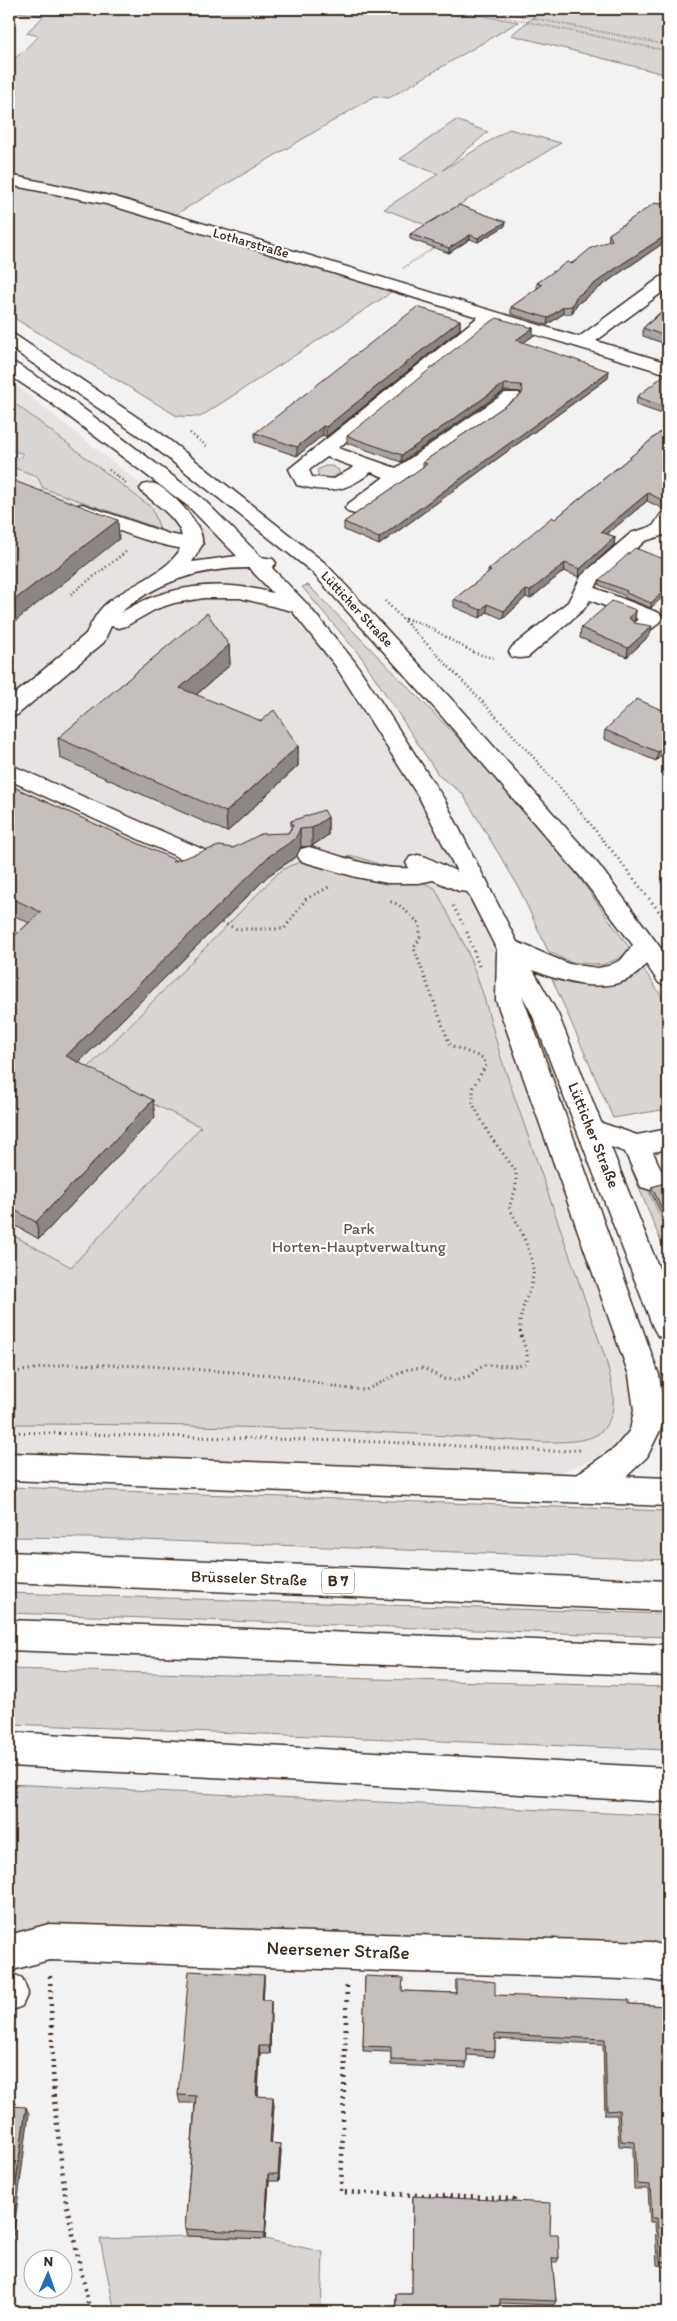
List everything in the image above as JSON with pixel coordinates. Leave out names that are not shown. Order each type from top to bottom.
[{"type":"main road","name":"Lotharstraße","points":[[9,180],[110,200],[668,369]]},
{"type":"main road","points":[[582,343],[668,280]]},
{"type":"main road","points":[[368,465],[348,481],[325,487],[304,481],[299,468],[492,315]]},
{"type":"main road","name":"Lütticher Straße","points":[[9,339],[152,436],[318,567],[448,708],[589,870],[646,944],[668,977]]},
{"type":"main road","points":[[12,369],[25,391],[110,455],[188,524],[193,535],[193,544],[183,562],[167,575]]},
{"type":"main road","name":"Lütticher Straße","points":[[12,369],[54,396],[196,504],[299,608],[344,662],[432,799],[508,948],[545,1014],[592,1130],[663,1292],[668,1327]]},
{"type":"main road","points":[[355,508],[398,475],[512,397]]},
{"type":"main road","points":[[324,450],[398,475]]},
{"type":"main road","points":[[65,504],[165,539],[193,544]]},
{"type":"main road","points":[[520,652],[577,605],[589,579],[638,537],[665,529]]},
{"type":"main road","points":[[95,638],[110,611],[144,586],[167,575],[194,567],[220,563],[275,563],[302,573],[314,585],[338,588]]},
{"type":"main road","points":[[9,710],[95,638],[147,605],[171,597],[204,591],[232,590],[254,593],[299,608]]},
{"type":"main road","points":[[584,591],[652,617],[641,627]]},
{"type":"main road","points":[[13,779],[202,858]]},
{"type":"main road","points":[[308,854],[376,874],[417,877],[435,872]]},
{"type":"main road","points":[[408,858],[459,883],[476,885]]},
{"type":"main road","points":[[581,1490],[626,1458],[641,1442],[646,1429],[649,1411],[647,1395],[644,1375],[509,1000],[508,948],[565,972],[601,977],[616,974],[628,968],[646,944]]},
{"type":"main road","points":[[592,1130],[636,1145],[667,1141]]},
{"type":"main road","points":[[636,1145],[651,1179]]},
{"type":"main road","points":[[9,1466],[668,1492]]},
{"type":"main road","name":"Brüsseler Straße","points":[[9,1567],[668,1596]]},
{"type":"main road","points":[[9,1635],[668,1661]]},
{"type":"main road","points":[[9,1749],[668,1785]]},
{"type":"main road","name":"Neersener Straße","points":[[9,1953],[49,1942],[652,1961],[668,1965]]},
{"type":"path","points":[[465,9],[668,51]]},
{"type":"path","points":[[487,9],[668,45]]},
{"type":"path","points":[[382,282],[443,242]]},
{"type":"path","points":[[107,468],[131,487]]},
{"type":"path","points":[[71,594],[150,534]]},
{"type":"path","points":[[405,619],[418,620],[478,655],[492,658],[509,657],[520,652]]},
{"type":"path","points":[[435,872],[467,931],[480,967]]},
{"type":"path","points":[[213,920],[237,929],[284,929],[306,899],[336,884]]},
{"type":"path","points":[[9,1373],[67,1364],[150,1366],[287,1376],[341,1388],[366,1390],[408,1368],[423,1368],[444,1379],[455,1380],[468,1376],[484,1365],[519,1366],[527,1363],[528,1357],[520,1330],[522,1306],[534,1275],[524,1234],[509,1207],[516,1188],[516,1171],[490,1136],[473,1104],[473,1087],[486,1065],[483,1058],[450,1045],[414,948],[420,938],[420,924],[398,904],[380,897]]},
{"type":"path","points":[[9,1432],[373,1442],[554,1451],[588,1450]]},
{"type":"path","points":[[49,1942],[54,2100],[66,2202],[90,2312]]},
{"type":"path","points":[[348,1951],[341,2192],[514,2199],[514,2208]]},
{"type":"path","points":[[516,2293],[516,2312]]},
{"type":"shaded area","points":[[9,380],[174,510],[222,537],[331,660],[433,815],[504,972],[637,1376],[634,1435],[610,1453],[558,1473],[97,1456],[9,1457]]},
{"type":"green space","points":[[9,9],[445,9],[518,22],[389,98],[375,96],[173,216],[43,183],[9,177],[9,64],[39,36],[26,33],[44,16],[9,11]]},
{"type":"green space","points":[[499,9],[668,9],[668,75],[511,35],[536,15]]},
{"type":"green space","points":[[456,120],[488,132],[443,170],[509,129],[561,143],[426,225],[384,209],[438,174],[400,159]]},
{"type":"green space","points":[[9,181],[124,207],[396,287],[386,296],[200,417],[177,416],[9,315]]},
{"type":"green space","points":[[9,399],[152,508],[160,529],[43,488],[37,476],[9,466],[24,454],[9,449],[9,423],[12,421],[9,417]]},
{"type":"green space","points":[[325,466],[332,466],[339,470],[339,474],[331,478],[319,477],[317,470]]},
{"type":"green space","points":[[308,585],[471,751],[575,872],[631,950],[620,958],[602,965],[570,962],[548,951],[517,884],[462,793],[439,776],[362,658],[302,587]]},
{"type":"green space","name":"Park Horten-Hauptverwaltung","points":[[319,856],[358,857],[396,870],[435,888],[467,950],[483,994],[501,1058],[606,1360],[611,1379],[613,1399],[613,1409],[610,1418],[598,1434],[575,1441],[559,1442],[304,1429],[9,1424],[9,1233],[71,1267],[201,1127],[85,1071],[278,873],[289,866]]},
{"type":"green space","points":[[643,968],[668,1006],[668,1109],[613,1118],[550,974],[626,977]]},
{"type":"green space","points":[[632,1154],[668,1234],[668,1259],[626,1156]]},
{"type":"green space","points":[[9,1487],[668,1511],[668,1560],[90,1538],[9,1537]]},
{"type":"green space","points":[[9,1593],[668,1614],[668,1637],[9,1613]]},
{"type":"green space","points":[[9,1669],[668,1687],[668,1750],[9,1724]]},
{"type":"green space","points":[[9,1784],[668,1816],[668,1953],[650,1948],[9,1933]]},
{"type":"green space","points":[[187,2236],[265,2239],[323,2252],[321,2312],[115,2312],[100,2239]]},
{"type":"building","points":[[668,199],[668,234],[576,297],[572,306],[563,307],[548,318],[511,307],[542,285],[537,283],[567,262],[572,264],[591,248],[612,240],[609,234],[655,203],[660,204]]},
{"type":"building","points":[[459,205],[506,222],[478,238],[470,235],[449,248],[410,234]]},
{"type":"building","points":[[417,307],[460,320],[326,427],[323,426],[297,447],[255,433]]},
{"type":"building","points":[[668,307],[668,337],[643,328]]},
{"type":"building","points":[[497,318],[533,328],[516,340],[609,371],[379,538],[344,522],[427,464],[423,462],[521,395],[523,391],[521,385],[504,384],[402,455],[347,436],[481,328]]},
{"type":"building","points":[[668,372],[668,408],[637,397]]},
{"type":"building","points":[[668,426],[668,503],[648,493],[601,532],[615,537],[580,569],[565,563],[530,591],[526,590],[504,611],[487,604],[481,610],[454,599],[491,571],[488,570],[552,517],[555,519]]},
{"type":"building","points":[[9,479],[118,520],[9,604]]},
{"type":"building","points":[[635,548],[666,560],[668,564],[668,587],[651,603],[599,580]]},
{"type":"building","points":[[612,601],[636,610],[629,618],[634,623],[652,626],[628,648],[581,628]]},
{"type":"building","points":[[207,613],[229,645],[180,688],[261,721],[274,710],[298,746],[226,812],[58,738]]},
{"type":"building","points":[[637,699],[664,711],[668,707],[668,741],[658,752],[605,730]]},
{"type":"building","points":[[9,785],[175,860],[172,862],[219,846],[233,848],[261,834],[288,833],[293,826],[291,821],[324,810],[328,817],[312,828],[300,829],[295,839],[268,857],[66,1056],[153,1100],[36,1222],[9,1207],[9,941],[41,912],[9,897]]},
{"type":"building","points":[[668,1175],[668,1217],[666,1218],[652,1187],[664,1183]]},
{"type":"building","points":[[189,1971],[264,1975],[262,2000],[271,2000],[269,2046],[259,2046],[256,2096],[273,2097],[270,2143],[280,2144],[278,2174],[268,2174],[265,2233],[185,2229],[196,2096],[178,2095]]},
{"type":"building","points":[[365,1976],[403,1978],[402,1991],[456,1993],[456,1980],[477,1980],[495,1982],[495,1995],[629,2000],[629,2004],[668,2006],[668,2262],[660,2261],[657,2218],[652,2218],[650,2185],[637,2184],[635,2142],[621,2141],[619,2110],[607,2111],[605,2039],[495,2034],[495,2051],[467,2049],[467,2063],[391,2060],[391,2047],[363,2046]]},
{"type":"building","points":[[9,2106],[26,2107],[9,2234]]},
{"type":"building","points":[[413,2196],[551,2203],[550,2234],[558,2234],[559,2258],[552,2258],[556,2301],[500,2299],[500,2312],[396,2312],[396,2294],[412,2294]]}]
